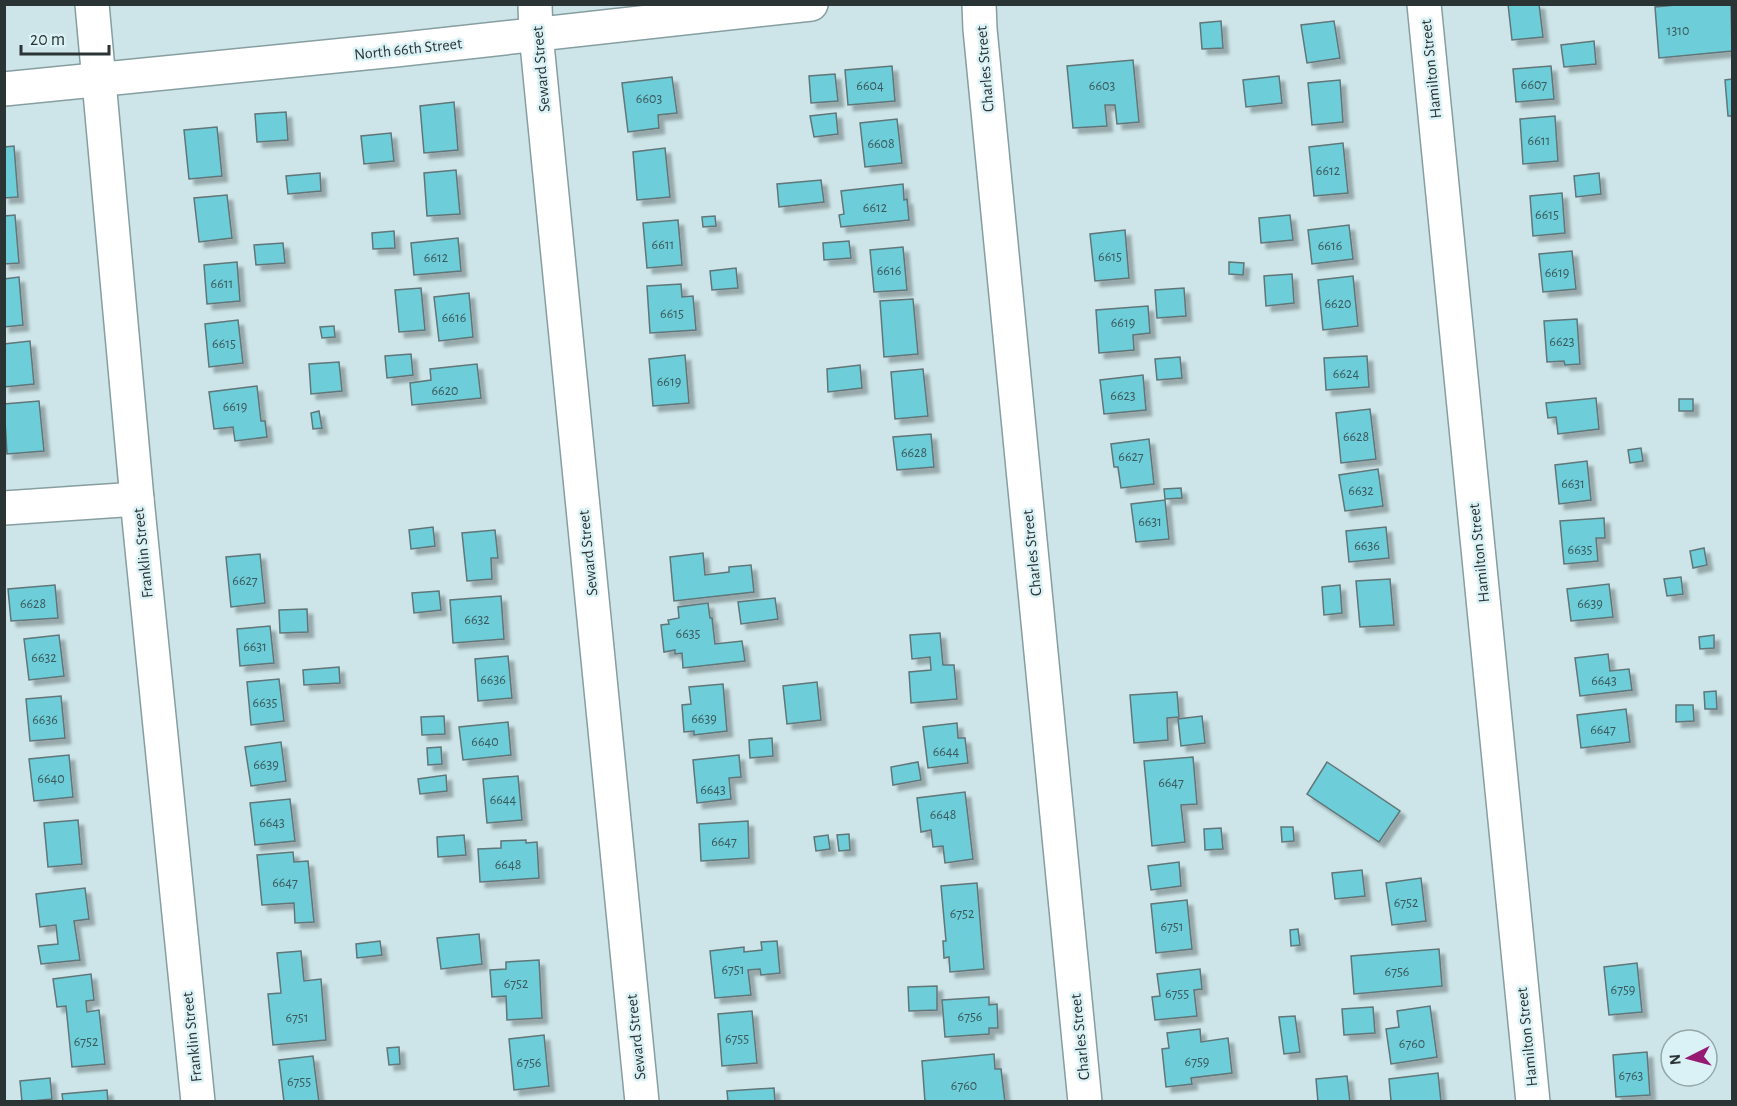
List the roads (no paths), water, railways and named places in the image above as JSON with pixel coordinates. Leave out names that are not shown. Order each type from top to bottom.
[{"type":"street","name":"Franklin Street","points":[[92,4],[97,80],[137,499],[198,1101]]},
{"type":"street","name":"North 66th Street","points":[[4,89],[395,50],[536,19],[811,4]]},
{"type":"street","name":"Charles Street","points":[[979,4],[1086,1101]]},
{"type":"street","name":"Hamilton Street","points":[[1424,4],[1533,1101]]},
{"type":"street","name":"Seward Street","points":[[536,19],[642,1101]]},
{"type":"street","points":[[4,508],[137,499]]}]
